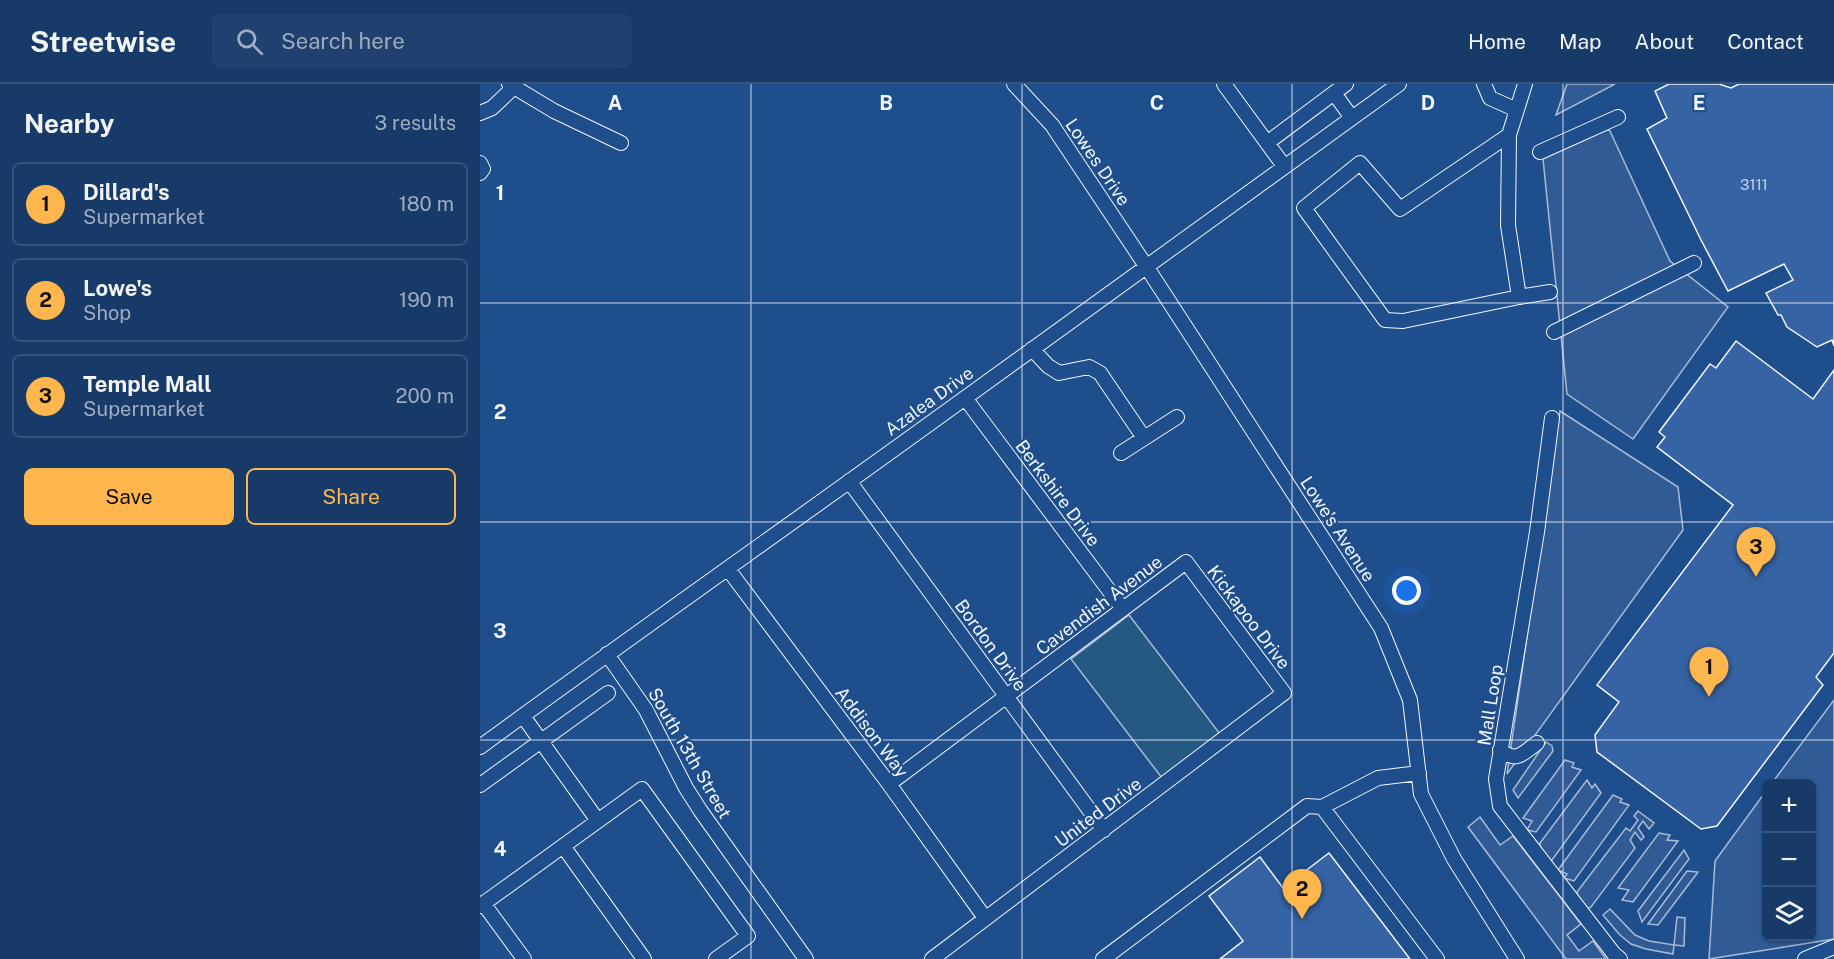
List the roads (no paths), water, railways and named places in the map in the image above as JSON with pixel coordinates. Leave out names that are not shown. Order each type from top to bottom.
[{"type":"street","name":"Lowes Drive","points":[[1014,84],[1052,125],[1146,266]]},
{"type":"street","points":[[1224,84],[1284,166]]},
{"type":"street","points":[[1267,143],[1346,84]]},
{"type":"street","name":"Azalea Drive","points":[[480,747],[1399,84]]},
{"type":"street","points":[[1484,84],[1490,98],[1517,111]]},
{"type":"street","points":[[1520,297],[1508,225],[1509,135],[1525,84]]},
{"type":"street","points":[[480,113],[492,108],[512,86],[554,111],[621,143]]},
{"type":"street","points":[[1334,93],[1352,117]]},
{"type":"street","points":[[1540,152],[1618,117]]},
{"type":"street","points":[[1509,135],[1400,209],[1360,163],[1304,208],[1385,320],[1403,321],[1550,292]]},
{"type":"street","points":[[480,163],[483,169],[480,173]]},
{"type":"street","points":[[1554,332],[1694,263]]},
{"type":"street","name":"Lowe's Avenue","points":[[1146,266],[1381,627],[1410,700],[1421,794],[1454,859],[1515,958]]},
{"type":"street","points":[[1032,349],[1048,366],[1059,373],[1089,367],[1101,373],[1144,438]]},
{"type":"street","name":"Berkshire Drive","points":[[965,398],[1123,609]]},
{"type":"street","points":[[1121,453],[1178,417]]},
{"type":"street","name":"Mall Loop","points":[[1552,418],[1537,532],[1496,779],[1500,806],[1620,959]]},
{"type":"street","name":"Bordon Drive","points":[[849,481],[1104,830]]},
{"type":"street","name":"Cavendish Avenue","points":[[889,784],[1186,562]]},
{"type":"street","name":"Kickapoo Drive","points":[[1186,562],[1284,693]]},
{"type":"street","name":"Addison Way","points":[[728,568],[889,784],[985,918]]},
{"type":"street","name":"South 13th Street","points":[[607,654],[646,710],[686,788],[700,810],[806,959]]},
{"type":"street","points":[[480,785],[608,693]]},
{"type":"street","name":"United Drive","points":[[932,959],[1284,693]]},
{"type":"street","points":[[523,716],[597,821]]},
{"type":"street","points":[[1500,750],[1512,758],[1518,757],[1537,743]]},
{"type":"street","points":[[1103,959],[1307,806],[1322,807],[1378,778],[1419,773]]},
{"type":"street","points":[[524,959],[482,904],[642,789],[748,936],[716,959]]},
{"type":"street","points":[[1322,807],[1437,959]]},
{"type":"street","points":[[563,846],[644,959]]},
{"type":"street","points":[[1805,959],[1834,947]]},
{"type":"place","name":"Temple Mall","points":[[1756,577]]},
{"type":"place","name":"Dillard's","points":[[1709,697]]},
{"type":"place","name":"Lowe's","points":[[1302,919]]}]
